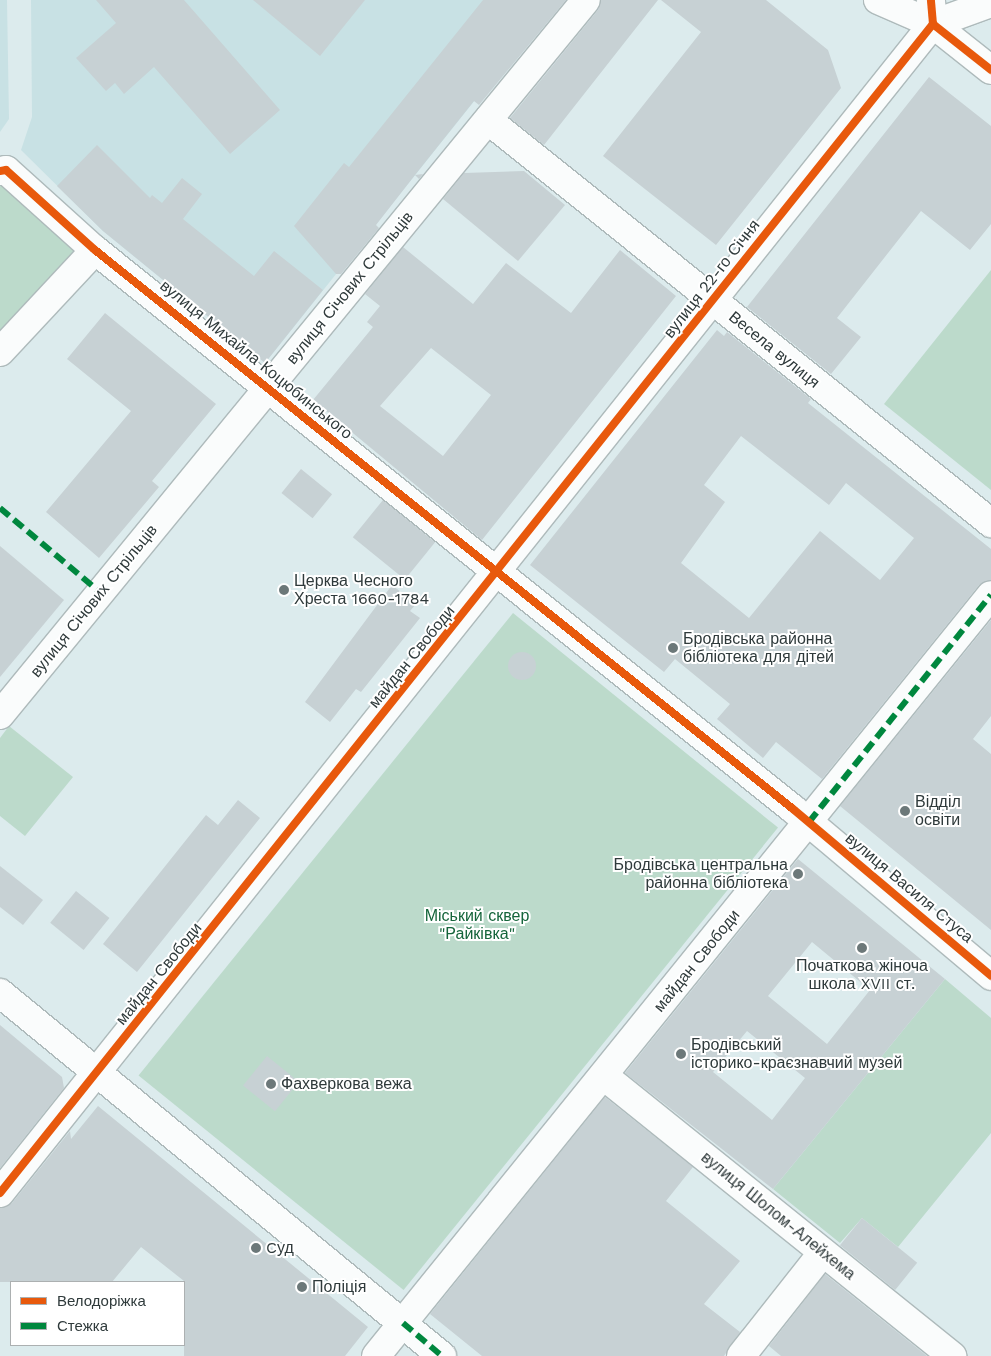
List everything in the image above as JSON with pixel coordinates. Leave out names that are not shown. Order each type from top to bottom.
[{"type":"street","name":"вулиця Січових Стрільців","points":[[0,715],[586,0]]},
{"type":"street","points":[[878,0],[932,12],[991,3]]},
{"type":"street","points":[[932,12],[991,70]]},
{"type":"street","name":"вулиця 22-го Січня","points":[[498,571],[713,301],[932,12]]},
{"type":"street","name":"Весела вулиця","points":[[488,120],[991,523]]},
{"type":"street","name":"вулиця Михайла Коцюбинського","points":[[0,171],[6,170],[95,250],[498,571]]},
{"type":"street","points":[[0,352],[95,250]]},
{"type":"street","points":[[498,571],[809,822]]},
{"type":"street","name":"майдан Свободи","points":[[0,1193],[498,571]]},
{"type":"street","name":"майдан Свободи","points":[[376,1356],[991,595]]},
{"type":"street","name":"вулиця Василя Стуса","points":[[809,822],[991,976]]},
{"type":"street","points":[[0,993],[442,1356]]},
{"type":"street","name":"вулиця Шолом-Алейхема","points":[[604,1076],[952,1356]]},
{"type":"street","points":[[740,1356],[823,1252]]},
{"type":"shaded area","points":[[0,0],[7,0],[9,119],[0,132]]},
{"type":"shaded area","points":[[31,0],[555,0],[265,363],[103,231],[21,150],[32,117]]},
{"type":"green space","points":[[0,171],[95,250],[0,352]]},
{"type":"green space","points":[[991,270],[991,490],[884,404]]},
{"type":"green space","name":"Міський сквер \"Райківка\"","points":[[513,613],[778,828],[404,1290],[139,1075]]},
{"type":"green space","points":[[9,726],[73,777],[25,836],[0,816],[0,738]]},
{"type":"green space","points":[[945,979],[991,1018],[991,1133],[898,1247],[862,1218],[840,1243],[773,1189]]},
{"type":"building","points":[[96,0],[184,0],[280,110],[230,154],[154,67],[124,94],[115,83],[106,91],[76,58],[116,23]]},
{"type":"building","points":[[253,0],[365,0],[320,56]]},
{"type":"building","points":[[483,0],[566,0],[479,105],[474,101],[376,225],[379,228],[341,274],[336,274],[294,226],[344,163],[349,167]]},
{"type":"building","points":[[601,0],[658,0],[544,145],[510,118],[598,10]]},
{"type":"building","points":[[661,0],[766,0],[828,50],[841,88],[716,245],[603,156],[701,32]]},
{"type":"building","points":[[929,77],[991,126],[991,224],[970,250],[921,211],[837,318],[861,337],[831,374],[747,307]]},
{"type":"building","points":[[97,145],[150,198],[152,195],[162,203],[182,178],[202,194],[183,219],[254,276],[274,251],[323,290],[265,363],[103,231],[57,186]]},
{"type":"building","points":[[524,171],[565,205],[518,261],[443,199],[464,173]]},
{"type":"building","points":[[423,174],[419,179],[415,175]]},
{"type":"building","points":[[403,247],[473,304],[506,263],[571,313],[620,250],[676,296],[482,540],[313,400],[373,327],[367,322],[380,306],[365,294]],"holes":[[[431,348],[491,395],[443,456],[380,406]]]},
{"type":"building","points":[[105,313],[216,404],[152,481],[159,487],[99,558],[46,512],[131,411],[67,359]]},
{"type":"building","points":[[717,330],[724,336],[727,332],[811,399],[808,403],[991,549],[991,580],[979,585],[822,779],[776,742],[763,758],[717,719],[730,704],[675,659],[664,672],[530,565]],"holes":[[[741,436],[829,505],[846,483],[914,538],[880,580],[820,531],[749,618],[681,563],[725,502],[704,485]]]},
{"type":"building","points":[[301,469],[332,494],[313,518],[281,493]]},
{"type":"building","points":[[383,500],[435,542],[405,579],[353,537]]},
{"type":"building","points":[[0,546],[64,600],[0,677]]},
{"type":"building","points":[[392,585],[416,604],[410,611],[420,618],[361,692],[356,689],[330,722],[305,702]]},
{"type":"building","points":[[991,620],[991,716],[973,739],[991,754],[991,930],[840,806]]},
{"type":"building","points":[[522,652],[532,656],[536,666],[532,676],[522,680],[512,676],[508,666],[512,656]]},
{"type":"building","points":[[238,800],[260,818],[137,972],[103,944],[206,815],[218,825]]},
{"type":"building","points":[[798,859],[945,979],[773,1189],[625,1073]],"holes":[[[812,942],[870,990],[827,1044],[768,996]],[[747,1031],[805,1078],[772,1120],[713,1072]]]},
{"type":"building","points":[[0,866],[43,900],[23,925],[0,907]]},
{"type":"building","points":[[76,891],[109,918],[84,950],[50,923]]},
{"type":"building","points":[[0,1025],[62,1077],[64,1088],[0,1168]]},
{"type":"building","name":"Фахверкова вежа","points":[[267,1056],[299,1082],[275,1111],[243,1086]]},
{"type":"building","points":[[605,1097],[693,1167],[666,1201],[740,1261],[704,1304],[740,1332],[724,1356],[482,1356],[430,1314]]},
{"type":"building","points":[[98,1106],[368,1327],[345,1356],[184,1356],[185,1281],[141,1247],[113,1281],[0,1282],[0,1208],[12,1203],[70,1131],[71,1139]]},
{"type":"building","points":[[862,1218],[917,1263],[895,1290],[840,1245]]},
{"type":"building","points":[[825,1274],[927,1356],[781,1356],[769,1346]]},
{"type":"marked path","points":[[0,508],[101,593]]},
{"type":"marked path","points":[[809,822],[991,595]]},
{"type":"marked path","points":[[403,1323],[442,1356]]},
{"type":"cycle path","points":[[0,1193],[933,24],[931,0]]},
{"type":"cycle path","points":[[933,24],[991,70]]},
{"type":"cycle path","points":[[0,171],[6,170],[95,250],[793,809],[991,976]]},
{"type":"place","name":"Церква Чесного Хреста 1660-1784","points":[[284,590]]},
{"type":"place","name":"Бродівська районна бібліотека для дітей","points":[[673,648]]},
{"type":"place","name":"Відділ освіти","points":[[905,811]]},
{"type":"place","name":"Бродівська центральна районна бібліотека","points":[[798,874]]},
{"type":"place","name":"Початкова жіноча школа XVII ст.","points":[[862,948]]},
{"type":"place","name":"Бродівський історико-краєзнавчий музей","points":[[681,1054]]},
{"type":"place","name":"Фахверкова вежа","points":[[271,1084]]},
{"type":"place","name":"Cуд","points":[[256,1248]]},
{"type":"place","name":"Поліція","points":[[302,1287]]}]
